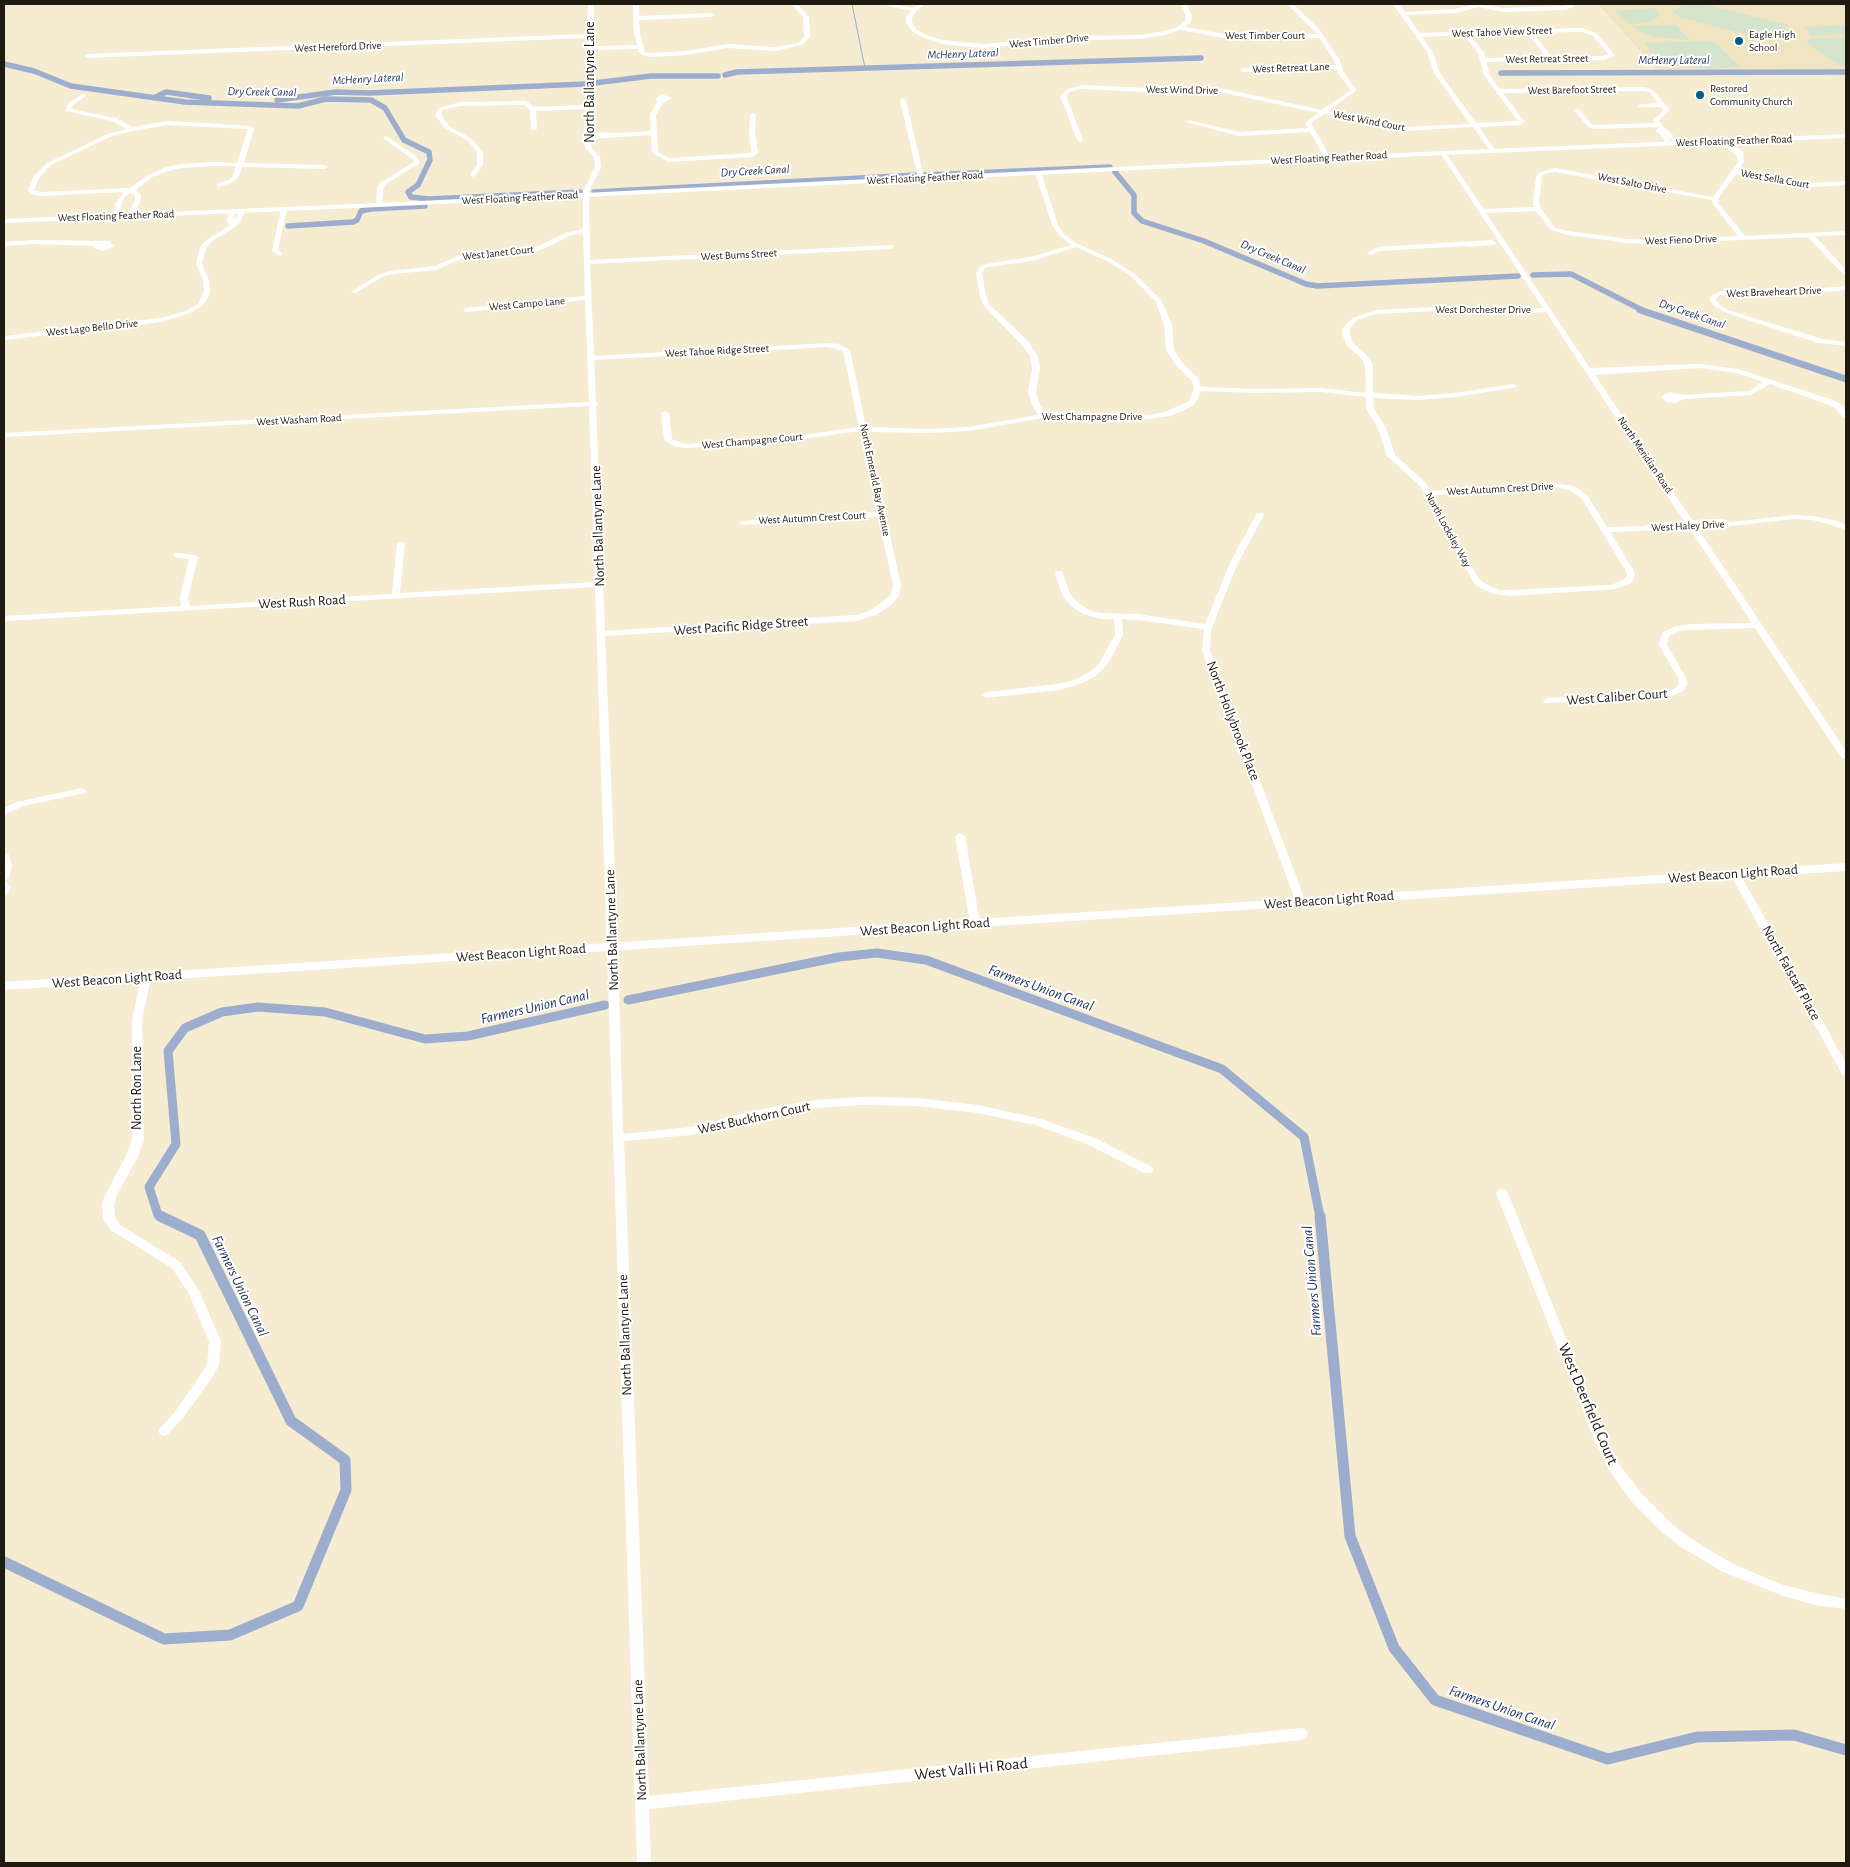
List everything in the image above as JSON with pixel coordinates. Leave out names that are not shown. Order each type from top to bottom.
[{"type":"main road","name":"West Floating Feather Road","points":[[4,221],[242,212],[1328,158],[1846,136]]},
{"type":"main road","name":"West Beacon Light Road","points":[[4,986],[1846,867]]},
{"type":"street","name":"North Ballantyne Lane","points":[[591,4],[587,136],[589,148],[598,160],[597,172],[588,187],[586,195],[588,298],[594,404],[644,1863]]},
{"type":"street","points":[[636,4],[637,33],[642,53],[645,55],[681,53],[728,46],[775,48],[800,44],[807,37],[806,17],[794,4]]},
{"type":"street","points":[[884,4],[914,10],[924,4]]},
{"type":"street","points":[[1180,28],[1190,18],[1183,4]]},
{"type":"street","points":[[1290,4],[1314,27],[1337,60],[1345,78],[1354,88],[1354,92],[1308,121],[1311,130],[1328,158]]},
{"type":"street","points":[[1396,4],[1430,52],[1437,73],[1493,151]]},
{"type":"street","points":[[1403,14],[1455,11],[1477,4],[1504,10],[1571,5]]},
{"type":"street","name":"West Timber Drive","points":[[914,10],[910,15],[909,23],[923,36],[946,43],[972,46],[1003,45],[1070,38],[1146,36],[1180,28]]},
{"type":"street","points":[[636,18],[711,15]]},
{"type":"street","name":"West Timber Court","points":[[1180,28],[1230,37],[1320,36]]},
{"type":"street","points":[[1528,31],[1550,59]]},
{"type":"street","name":"West Tahoe View Street","points":[[1418,35],[1586,31],[1594,34],[1611,54],[1611,57]]},
{"type":"street","points":[[1466,34],[1483,60],[1487,75],[1498,91]]},
{"type":"street","name":"West Hereford Drive","points":[[87,56],[589,36]]},
{"type":"street","points":[[589,47],[640,45]]},
{"type":"street","name":"West Retreat Street","points":[[1483,60],[1611,57]]},
{"type":"street","name":"West Retreat Lane","points":[[1243,70],[1339,67]]},
{"type":"street","name":"West Wind Drive","points":[[1080,140],[1064,94],[1069,90],[1092,87],[1170,91],[1220,90],[1323,112]]},
{"type":"street","name":"West Barefoot Street","points":[[1498,91],[1646,89],[1651,91],[1662,105]]},
{"type":"street","name":"West Wind Court","points":[[1323,112],[1404,129],[1520,123],[1521,121],[1498,91]]},
{"type":"street","points":[[84,95],[70,104],[68,110],[114,119],[131,128]]},
{"type":"street","points":[[662,100],[653,115],[655,153],[661,158],[677,160],[753,155],[756,152],[752,132],[753,115]]},
{"type":"street","points":[[903,100],[921,178]]},
{"type":"street","points":[[473,175],[480,165],[480,152],[470,140],[446,127],[438,115],[441,109],[460,104],[526,103],[533,109],[588,107]]},
{"type":"street","points":[[1641,106],[1662,105],[1667,110],[1656,120],[1660,127],[1659,130],[1673,144]]},
{"type":"street","points":[[533,109],[534,129]]},
{"type":"street","points":[[1577,110],[1592,127],[1660,127]]},
{"type":"street","points":[[1190,122],[1239,134],[1311,130]]},
{"type":"street","points":[[130,216],[138,200],[138,195],[132,190],[33,193],[31,190],[37,176],[50,164],[110,135],[131,128],[174,123],[249,127],[251,129],[236,177],[219,185]]},
{"type":"street","points":[[587,136],[655,133]]},
{"type":"street","points":[[379,205],[380,189],[383,182],[417,163],[414,157],[386,138]]},
{"type":"street","points":[[1727,142],[1740,152],[1741,162],[1715,199],[1717,206],[1743,238]]},
{"type":"street","name":"North Meridian Road","points":[[1443,153],[1846,757]]},
{"type":"street","points":[[117,216],[118,204],[123,196],[150,176],[167,169],[198,164],[325,167]]},
{"type":"street","name":"West Salto Drive","points":[[1538,209],[1536,202],[1539,176],[1548,171],[1562,170],[1715,199]]},
{"type":"street","points":[[1038,172],[1056,228],[1064,237],[1122,267],[1152,292],[1166,317],[1170,350],[1195,380],[1198,390],[1321,390],[1369,396],[1430,398],[1513,386]]},
{"type":"street","name":"West Sella Court","points":[[1734,172],[1813,186],[1846,183]]},
{"type":"street","points":[[280,254],[275,251],[284,209]]},
{"type":"street","points":[[1482,211],[1538,209]]},
{"type":"street","name":"West Fieno Drive","points":[[1538,209],[1553,228],[1568,233],[1637,242],[1846,233]]},
{"type":"street","points":[[232,212],[230,222],[234,223],[238,221],[242,212]]},
{"type":"street","name":"West Lago Bello Drive","points":[[4,338],[94,327],[141,324],[180,315],[200,305],[207,291],[206,280],[200,264],[203,247],[234,223]]},
{"type":"street","name":"West Janet Court","points":[[354,292],[386,274],[436,268],[467,254],[535,250],[567,234],[587,230]]},
{"type":"street","points":[[1810,235],[1846,274]]},
{"type":"street","points":[[4,244],[35,242],[97,244]]},
{"type":"street","points":[[1370,253],[1378,249],[1504,243]]},
{"type":"street","points":[[1043,416],[1035,402],[1032,391],[1036,369],[1034,356],[1024,342],[995,316],[987,306],[979,273],[988,265],[1032,260],[1077,245]]},
{"type":"street","name":"West Burns Street","points":[[587,262],[891,247]]},
{"type":"street","name":"West Braveheart Drive","points":[[1846,288],[1812,291],[1726,292],[1714,297],[1713,302],[1716,306],[1726,311],[1821,341],[1846,344]]},
{"type":"street","name":"West Campo Lane","points":[[466,310],[588,298]]},
{"type":"street","name":"West Dorchester Drive","points":[[1358,317],[1376,312],[1455,308],[1508,312],[1548,310]]},
{"type":"street","name":"North Locksley Way","points":[[1358,317],[1349,325],[1346,334],[1350,344],[1363,356],[1369,365],[1371,412],[1382,428],[1391,456],[1428,493],[1476,580],[1488,589],[1510,593],[1612,587],[1628,581],[1631,576],[1630,571],[1604,530]]},
{"type":"street","name":"West Tahoe Ridge Street","points":[[591,358],[828,345],[842,348]]},
{"type":"street","name":"North Emerald Bay Avenue","points":[[842,348],[848,353],[897,585],[892,599],[880,609]]},
{"type":"street","points":[[1589,371],[1626,368],[1642,370],[1718,368],[1738,371],[1835,404],[1846,416]]},
{"type":"street","points":[[1680,397],[1750,393],[1770,381]]},
{"type":"street","name":"West Champagne Drive","points":[[864,429],[952,431],[1043,416],[1067,414],[1137,418],[1159,416],[1188,405],[1196,398],[1198,390]]},
{"type":"street","name":"West Washam Road","points":[[4,434],[594,404]]},
{"type":"street","name":"West Champagne Court","points":[[665,413],[668,440],[679,445],[782,440],[834,431],[864,429]]},
{"type":"street","name":"West Autumn Crest Drive","points":[[1428,493],[1551,485],[1572,488],[1586,498],[1604,530]]},
{"type":"street","name":"West Autumn Crest Court","points":[[742,523],[882,514]]},
{"type":"street","name":"North Hollybrook Place","points":[[1260,514],[1228,576],[1208,627],[1206,643],[1209,660],[1301,902]]},
{"type":"street","name":"West Haley Drive","points":[[1604,530],[1722,522],[1730,524],[1794,517],[1812,518],[1846,528]]},
{"type":"street","points":[[396,596],[401,544]]},
{"type":"street","points":[[177,555],[194,557],[184,598],[186,609]]},
{"type":"street","points":[[1058,574],[1066,595],[1080,608],[1093,614],[1138,617],[1208,627]]},
{"type":"street","name":"West Rush Road","points":[[4,619],[600,584]]},
{"type":"street","name":"West Pacific Ridge Street","points":[[601,634],[846,619],[865,616],[880,609]]},
{"type":"street","points":[[986,695],[1059,687],[1077,682],[1093,674],[1103,665],[1119,635],[1118,616]]},
{"type":"street","name":"West Caliber Court","points":[[1547,702],[1672,693],[1680,689],[1683,684],[1682,678],[1663,645],[1665,635],[1670,631],[1684,628],[1758,625]]},
{"type":"street","points":[[4,812],[20,804],[82,791]]},
{"type":"street","points":[[960,836],[975,923]]},
{"type":"street","points":[[4,855],[7,866],[4,878]]},
{"type":"street","name":"North Falstaff Place","points":[[1735,874],[1846,1072]]},
{"type":"street","points":[[4,884],[6,887],[4,893]]},
{"type":"street","name":"North Ron Lane","points":[[146,977],[137,1020],[138,1140],[132,1156],[111,1195],[108,1204],[109,1219],[116,1228],[176,1265],[193,1291],[215,1341],[215,1356],[207,1376],[179,1415],[164,1431]]},
{"type":"street","name":"West Buckhorn Court","points":[[618,1138],[691,1131],[762,1113],[815,1104],[863,1101],[917,1102],[978,1109],[1037,1122],[1093,1142],[1148,1170]]},
{"type":"street","name":"West Deerfield Court","points":[[1502,1193],[1600,1439],[1613,1466],[1637,1498],[1662,1523],[1688,1544],[1728,1568],[1781,1590],[1815,1599],[1846,1604]]},
{"type":"street","name":"West Valli Hi Road","points":[[641,1803],[1301,1734]]},
{"type":"shaded area","name":"Eagle High School","points":[[1598,4],[1846,4],[1846,71],[1659,72]]},
{"type":"green space","points":[[1683,5],[1707,5],[1789,25],[1785,27],[1787,31],[1781,35],[1768,37],[1752,36],[1680,17],[1673,11]]},
{"type":"green space","points":[[1656,8],[1660,14],[1656,19],[1644,23],[1629,24],[1616,11]]},
{"type":"green space","points":[[1676,25],[1689,40],[1654,37],[1640,32],[1632,26]]},
{"type":"green space","points":[[1846,25],[1846,34],[1811,35],[1803,27]]},
{"type":"green space","points":[[1811,38],[1846,38],[1846,66],[1840,66],[1815,49],[1807,41]]},
{"type":"green space","points":[[1709,41],[1716,43],[1740,67],[1708,69],[1676,65],[1660,60],[1644,43]]},
{"type":"waterway","points":[[852,4],[865,68]]},
{"type":"waterway","name":"McHenry Lateral","points":[[725,75],[737,72],[1201,58]]},
{"type":"waterway","name":"Dry Creek Canal","points":[[4,64],[34,71],[71,86],[155,98]]},
{"type":"waterway","name":"McHenry Lateral","points":[[1501,73],[1846,72]]},
{"type":"waterway","name":"McHenry Lateral","points":[[594,83],[651,76],[718,76]]},
{"type":"waterway","name":"McHenry Lateral","points":[[277,100],[336,92],[369,93],[586,84]]},
{"type":"waterway","name":"McHenry Lateral","points":[[155,98],[166,92],[209,98]]},
{"type":"waterway","name":"Dry Creek Canal","points":[[155,98],[185,102],[298,106],[326,99],[371,100],[385,108],[404,140],[429,152],[430,160],[418,185],[408,192],[411,197],[429,199],[580,192]]},
{"type":"waterway","name":"Dry Creek Canal","points":[[925,175],[1110,167]]},
{"type":"waterway","name":"Dry Creek Canal","points":[[1115,172],[1134,195],[1134,213],[1142,221],[1204,241],[1306,284],[1317,286],[1518,276]]},
{"type":"waterway","name":"Dry Creek Canal","points":[[594,192],[918,175]]},
{"type":"waterway","points":[[288,226],[353,222],[357,220],[361,211],[425,206]]},
{"type":"waterway","name":"Dry Creek Canal","points":[[1533,275],[1571,274],[1644,311]]},
{"type":"waterway","name":"Dry Creek Canal","points":[[1640,310],[1846,379]]},
{"type":"waterway","name":"Farmers Union Canal","points":[[628,1000],[839,957],[877,953],[926,960],[1222,1069],[1304,1137],[1320,1217]]},
{"type":"waterway","name":"Farmers Union Canal","points":[[160,1216],[158,1215],[149,1187],[176,1144],[168,1051],[185,1028],[222,1012],[258,1007],[325,1012],[425,1039],[468,1036],[605,1005]]},
{"type":"waterway","name":"Farmers Union Canal","points":[[4,1562],[164,1639],[230,1635],[298,1606],[346,1490],[345,1460],[291,1421],[200,1235],[160,1216]]},
{"type":"waterway","name":"Farmers Union Canal","points":[[1320,1216],[1350,1536],[1394,1648],[1435,1700],[1608,1759],[1697,1737],[1794,1735],[1846,1750]]},
{"type":"place","name":"Eagle High School","points":[[1739,41]]},
{"type":"place","name":"Restored Community Church","points":[[1700,95]]}]
